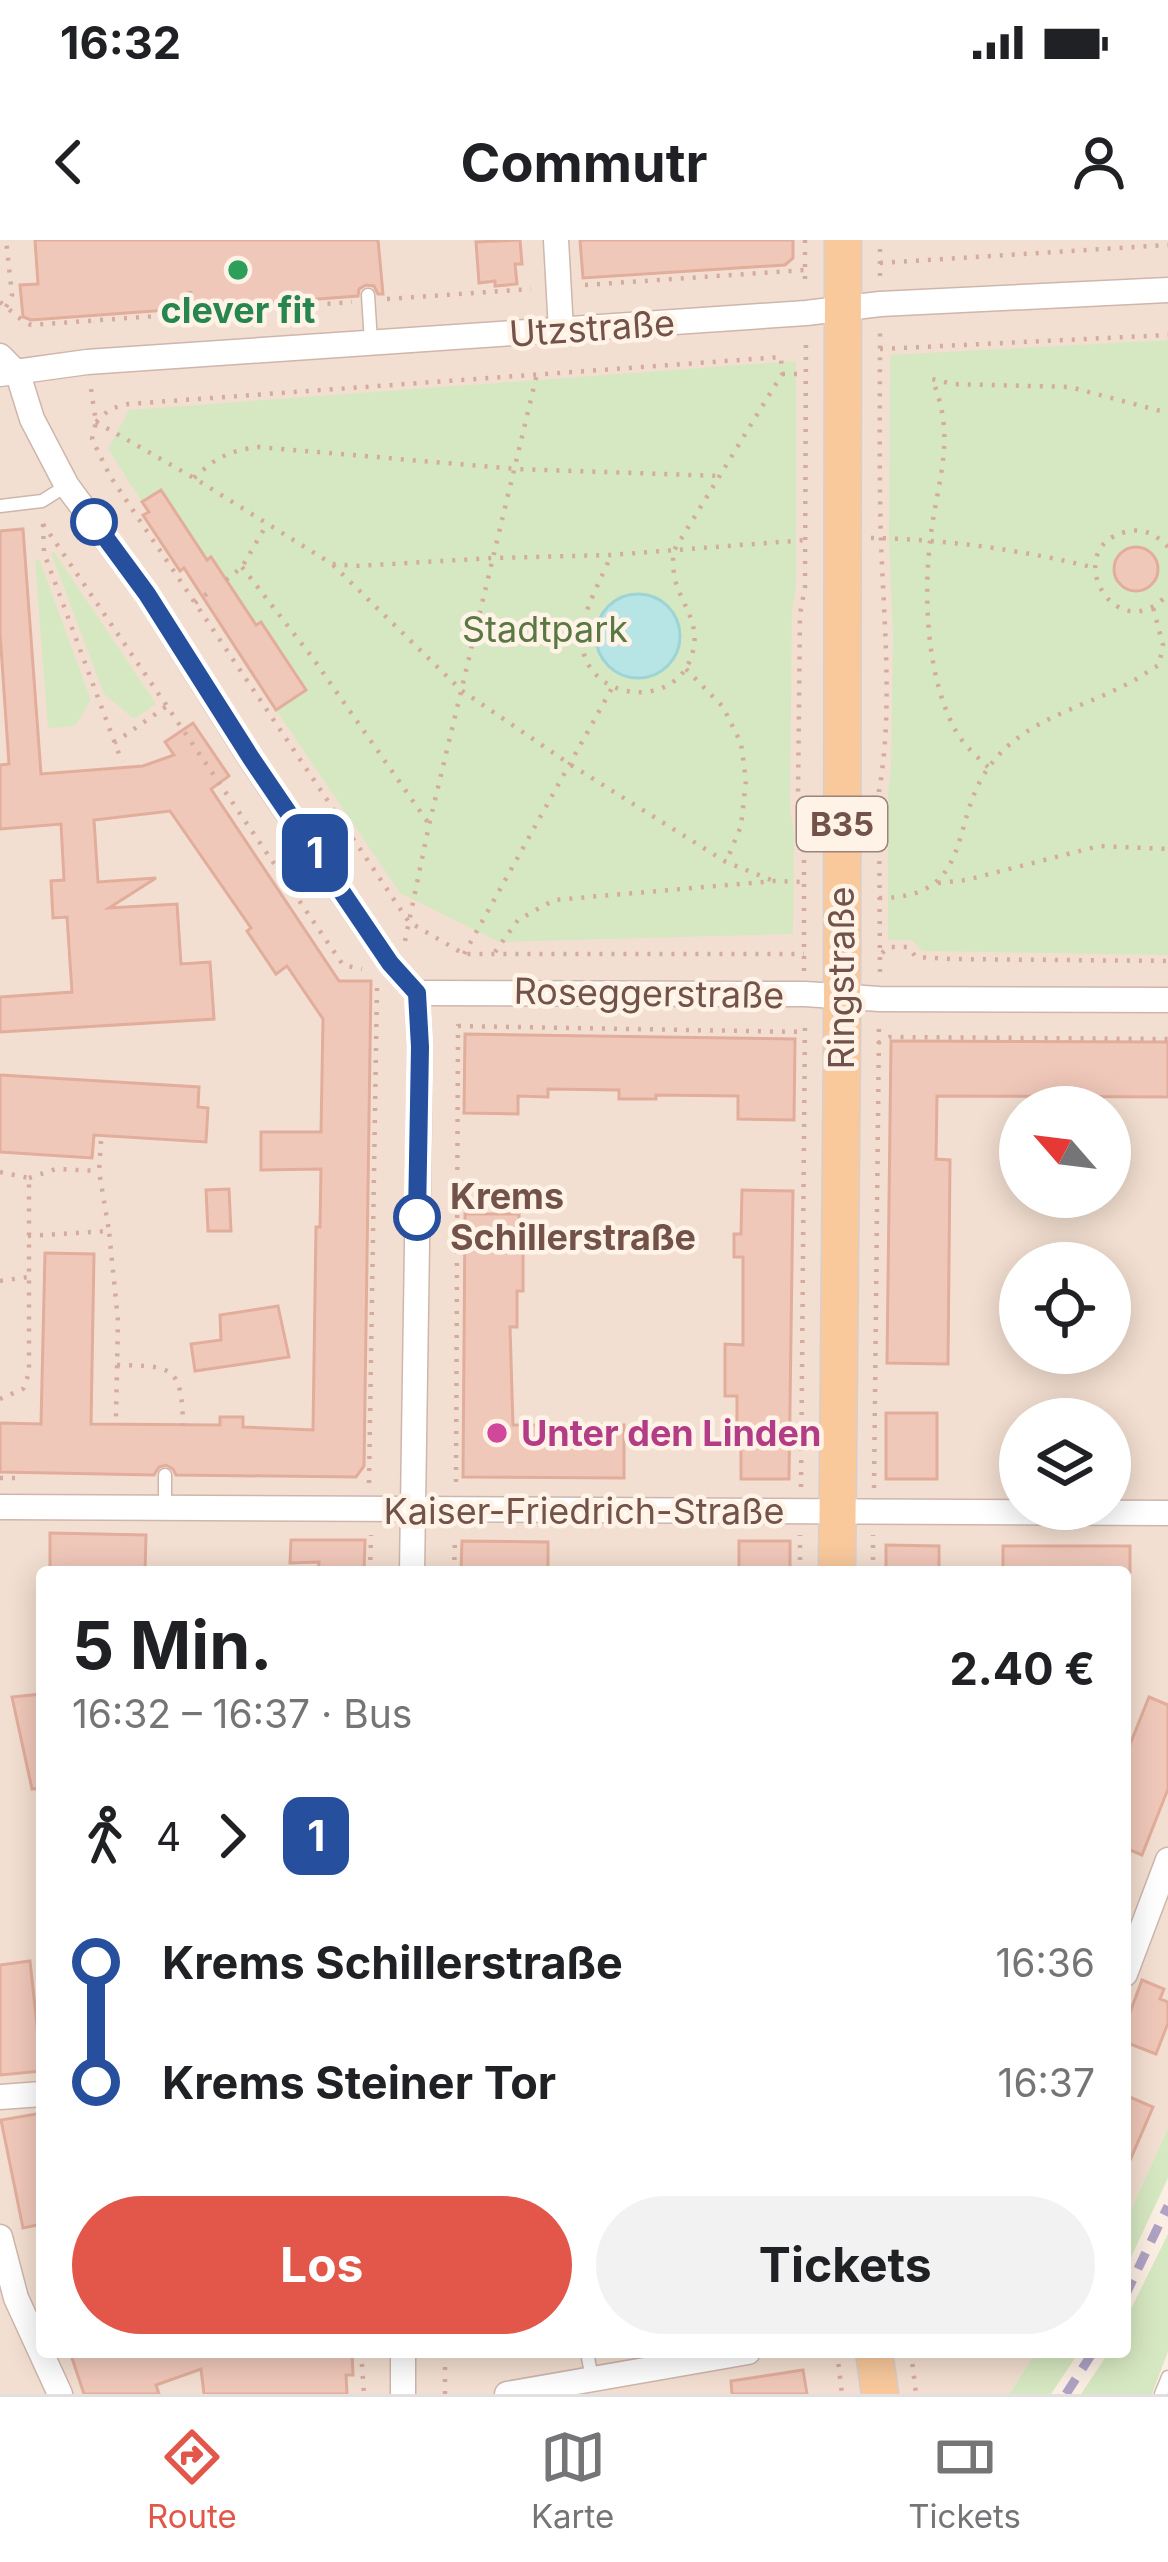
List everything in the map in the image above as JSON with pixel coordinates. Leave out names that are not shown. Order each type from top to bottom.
[{"type":"main road","name":"Ringstraße","points":[[837,1566],[843,240]]},
{"type":"main road","points":[[875,2358],[880,2394]]},
{"type":"street","points":[[556,240],[561,330]]},
{"type":"street","name":"Utzstraße","points":[[6,368],[880,304],[1168,290]]},
{"type":"street","points":[[6,368],[67,486],[147,594],[390,963],[417,993],[412,1566]]},
{"type":"street","name":"Roseggerstraße","points":[[417,993],[1168,1000]]},
{"type":"street","name":"Kaiser-Friedrich-Straße","points":[[0,1507],[1168,1513]]},
{"type":"street","points":[[1131,1958],[1168,1861]]},
{"type":"street","points":[[0,2097],[36,2094]]},
{"type":"street","points":[[0,2237],[16,2298],[36,2342]]},
{"type":"street","points":[[44,2358],[60,2394]]},
{"type":"street","points":[[403,2394],[404,2358]]},
{"type":"street","points":[[507,2394],[713,2358]]},
{"type":"lane","points":[[368,298],[371,343]]},
{"type":"lane","points":[[0,506],[42,501],[67,486]]},
{"type":"lane","points":[[165,1475],[165,1508]]},
{"type":"lane","points":[[588,2358],[592,2379]]},
{"type":"lane","points":[[1162,2394],[1168,2377]]},
{"type":"path","points":[[6,240],[12,295],[3,304],[31,325],[537,289]]},
{"type":"path","points":[[579,286],[805,270],[805,240]]},
{"type":"path","points":[[880,240],[880,263],[1168,245]]},
{"type":"path","points":[[190,291],[191,314]]},
{"type":"path","points":[[81,321],[84,338]]},
{"type":"path","points":[[1168,335],[880,349],[886,634],[878,898],[880,955],[889,946],[908,946],[916,957],[1168,961]]},
{"type":"path","points":[[97,422],[110,409],[128,404],[781,357],[782,374],[673,552],[675,579],[696,635],[686,669],[669,686],[651,693],[633,694],[602,682],[583,652],[584,619],[611,555]]},
{"type":"path","points":[[409,922],[537,374]]},
{"type":"path","points":[[91,387],[97,422],[92,439],[98,456],[409,922],[464,954],[804,954],[804,827],[798,796],[805,374],[782,374]]},
{"type":"path","points":[[988,767],[957,734],[942,698],[928,620],[931,540],[946,435],[942,403],[932,379],[953,384],[1070,387],[1168,413]]},
{"type":"path","points":[[97,422],[332,564],[461,690],[571,765],[726,862],[774,881]]},
{"type":"path","points":[[194,478],[232,450],[259,447],[516,469],[721,476]]},
{"type":"path","points":[[122,762],[44,553],[44,524],[343,965],[377,972],[371,1484]]},
{"type":"path","points":[[226,580],[242,567],[267,524]]},
{"type":"path","points":[[1167,543],[1138,530],[1122,532],[1108,540],[1095,568],[1107,600],[1122,609],[1153,607],[1168,594]]},
{"type":"path","points":[[881,538],[931,540],[1095,568]]},
{"type":"path","points":[[332,564],[673,552],[804,540]]},
{"type":"path","points":[[242,567],[312,657],[429,824]]},
{"type":"path","points":[[195,603],[209,592]]},
{"type":"path","points":[[938,883],[953,863],[975,792],[1006,746],[1028,728],[1128,684],[1159,664],[1163,645],[1153,607]]},
{"type":"path","points":[[1159,664],[1168,673]]},
{"type":"path","points":[[686,669],[723,707],[741,742],[746,782],[741,826],[726,862]]},
{"type":"path","points":[[464,954],[612,688]]},
{"type":"path","points":[[114,743],[167,706]]},
{"type":"path","points":[[878,898],[900,898],[938,883],[1099,846],[1168,849]]},
{"type":"path","points":[[494,953],[518,920],[554,900],[803,882]]},
{"type":"path","points":[[455,1482],[458,1026],[805,1032],[801,1484]]},
{"type":"path","points":[[874,1486],[878,1043],[890,1037],[1168,1039]]},
{"type":"path","points":[[101,1141],[99,1171],[118,1321],[116,1418]]},
{"type":"path","points":[[0,1172],[29,1178],[56,1169],[99,1171]]},
{"type":"path","points":[[0,1399],[23,1389],[28,1373],[29,1178]]},
{"type":"path","points":[[28,1236],[109,1231]]},
{"type":"path","points":[[0,1281],[28,1276]]},
{"type":"path","points":[[117,1365],[169,1370],[183,1393],[184,1426]]},
{"type":"path","points":[[370,1534],[370,1566]]},
{"type":"path","points":[[454,1534],[454,1566]]},
{"type":"path","points":[[873,1538],[873,1566]]},
{"type":"path","points":[[800,1540],[800,1566]]},
{"type":"path","points":[[361,2358],[364,2394]]},
{"type":"path","points":[[445,2358],[445,2394]]},
{"type":"path","points":[[838,2358],[842,2394]]},
{"type":"path","points":[[911,2358],[916,2394]]},
{"type":"shaded area","points":[[0,240],[1168,240],[1168,2128],[1131,2210],[1131,1566],[36,1566],[36,2358],[1032,2358],[1009,2394],[0,2394]]},
{"type":"green space","points":[[1168,340],[1168,955],[922,951],[912,940],[888,940],[893,635],[890,355]]},
{"type":"green space","name":"Stadtpark","points":[[796,361],[790,809],[793,934],[499,942],[400,893],[276,710],[306,690],[261,622],[250,629],[161,490],[142,502],[108,449],[129,410]]},
{"type":"green space","points":[[54,552],[156,704],[134,719],[104,694]]},
{"type":"green space","points":[[39,559],[91,700],[75,726],[48,728],[35,561]]},
{"type":"green space","points":[[1168,2128],[1168,2178],[1131,2257],[1131,2210]]},
{"type":"green space","points":[[1168,2234],[1168,2351],[1152,2394],[1081,2394],[1105,2358],[1131,2358],[1131,2309]]},
{"type":"green space","points":[[1032,2358],[1075,2358],[1051,2394],[1009,2394]]},
{"type":"water","points":[[638,594],[667,607],[680,636],[667,665],[638,678],[609,665],[596,636],[609,607]]},
{"type":"building","points":[[35,240],[378,240],[383,294],[366,285],[358,296],[31,320],[23,317],[20,285],[38,284]]},
{"type":"building","points":[[520,240],[522,264],[515,264],[517,284],[479,283],[476,242]]},
{"type":"building","points":[[580,240],[793,240],[793,258],[785,265],[583,278]]},
{"type":"building","points":[[161,490],[207,560],[211,557],[256,625],[261,622],[306,690],[276,710],[184,568],[180,571],[143,515],[149,512],[142,502]]},
{"type":"building","points":[[23,529],[41,774],[143,766],[174,755],[165,742],[193,723],[229,776],[211,789],[339,981],[371,981],[364,1466],[356,1477],[176,1475],[166,1465],[154,1475],[0,1472],[0,1423],[41,1424],[45,1253],[94,1254],[91,1424],[220,1425],[220,1417],[243,1417],[243,1427],[313,1430],[316,1227],[320,1227],[321,1169],[261,1170],[261,1132],[321,1132],[323,1019],[287,966],[276,974],[247,931],[251,928],[170,811],[94,820],[98,882],[156,878],[109,908],[177,904],[181,964],[210,962],[214,1019],[0,1032],[0,997],[72,992],[67,917],[53,918],[51,881],[64,880],[61,824],[0,829],[0,765],[9,764],[0,633],[0,531]]},
{"type":"building","points":[[1136,547],[1151,554],[1158,569],[1151,584],[1136,591],[1121,584],[1114,569],[1121,554]]},
{"type":"building","points":[[465,1034],[795,1039],[794,1120],[738,1119],[738,1096],[619,1099],[619,1090],[548,1089],[548,1097],[518,1096],[518,1114],[464,1113]]},
{"type":"building","points":[[891,1041],[1168,1042],[1168,1097],[1131,1097],[1131,1086],[999,1086],[999,1096],[937,1096],[936,1159],[950,1160],[948,1364],[887,1363]]},
{"type":"building","points":[[0,1075],[199,1087],[198,1107],[208,1108],[206,1142],[94,1135],[92,1158],[0,1152]]},
{"type":"building","points":[[229,1189],[231,1231],[208,1231],[206,1190]]},
{"type":"building","points":[[742,1190],[793,1191],[789,1479],[741,1479],[737,1396],[725,1396],[725,1344],[743,1345],[743,1257],[734,1257],[734,1234],[741,1234]]},
{"type":"building","points":[[465,1214],[519,1214],[523,1291],[517,1291],[517,1327],[510,1327],[513,1425],[624,1425],[624,1478],[463,1477]]},
{"type":"building","points":[[278,1306],[289,1357],[195,1371],[191,1344],[221,1340],[220,1315]]},
{"type":"building","points":[[886,1413],[937,1413],[937,1479],[886,1479]]},
{"type":"building","points":[[50,1533],[146,1535],[145,1566],[50,1566]]},
{"type":"building","points":[[291,1540],[365,1540],[364,1566],[290,1563]]},
{"type":"building","points":[[462,1541],[548,1542],[548,1566],[461,1566]]},
{"type":"building","points":[[739,1541],[790,1541],[790,1566],[739,1566]]},
{"type":"building","points":[[886,1545],[939,1546],[939,1566],[886,1566]]},
{"type":"building","points":[[1003,1546],[1130,1546],[1130,1566],[1003,1566]]},
{"type":"building","points":[[36,1695],[36,1789],[32,1789],[12,1697]]},
{"type":"building","points":[[1149,1697],[1168,1705],[1168,1789],[1142,1855],[1131,1850],[1131,1742]]},
{"type":"building","points":[[30,1961],[36,2072],[0,2075],[0,1965]]},
{"type":"building","points":[[1142,1980],[1164,1989],[1160,1999],[1168,2002],[1168,2023],[1156,2054],[1131,2044],[1131,2010]]},
{"type":"building","points":[[1131,2098],[1153,2107],[1131,2158]]},
{"type":"building","points":[[36,2114],[36,2225],[23,2228],[1,2120]]},
{"type":"building","points":[[72,2358],[352,2358],[353,2375],[346,2375],[347,2394],[204,2394],[201,2369],[156,2385],[159,2394],[84,2394]]},
{"type":"building","points":[[803,2370],[807,2394],[732,2394],[731,2381]]},
{"type":"railway","points":[[1131,2283],[1168,2206]]},
{"type":"railway","points":[[1066,2394],[1089,2358]]},
{"type":"bus line","name":"1","points":[[94,522],[147,594],[390,963],[417,993],[417,1217]]},
{"type":"place","name":"clever fit","points":[[238,270]]},
{"type":"place","name":"Krems Schillerstraße","points":[[417,1217]]},
{"type":"place","name":"Unter den Linden","points":[[497,1433]]}]
